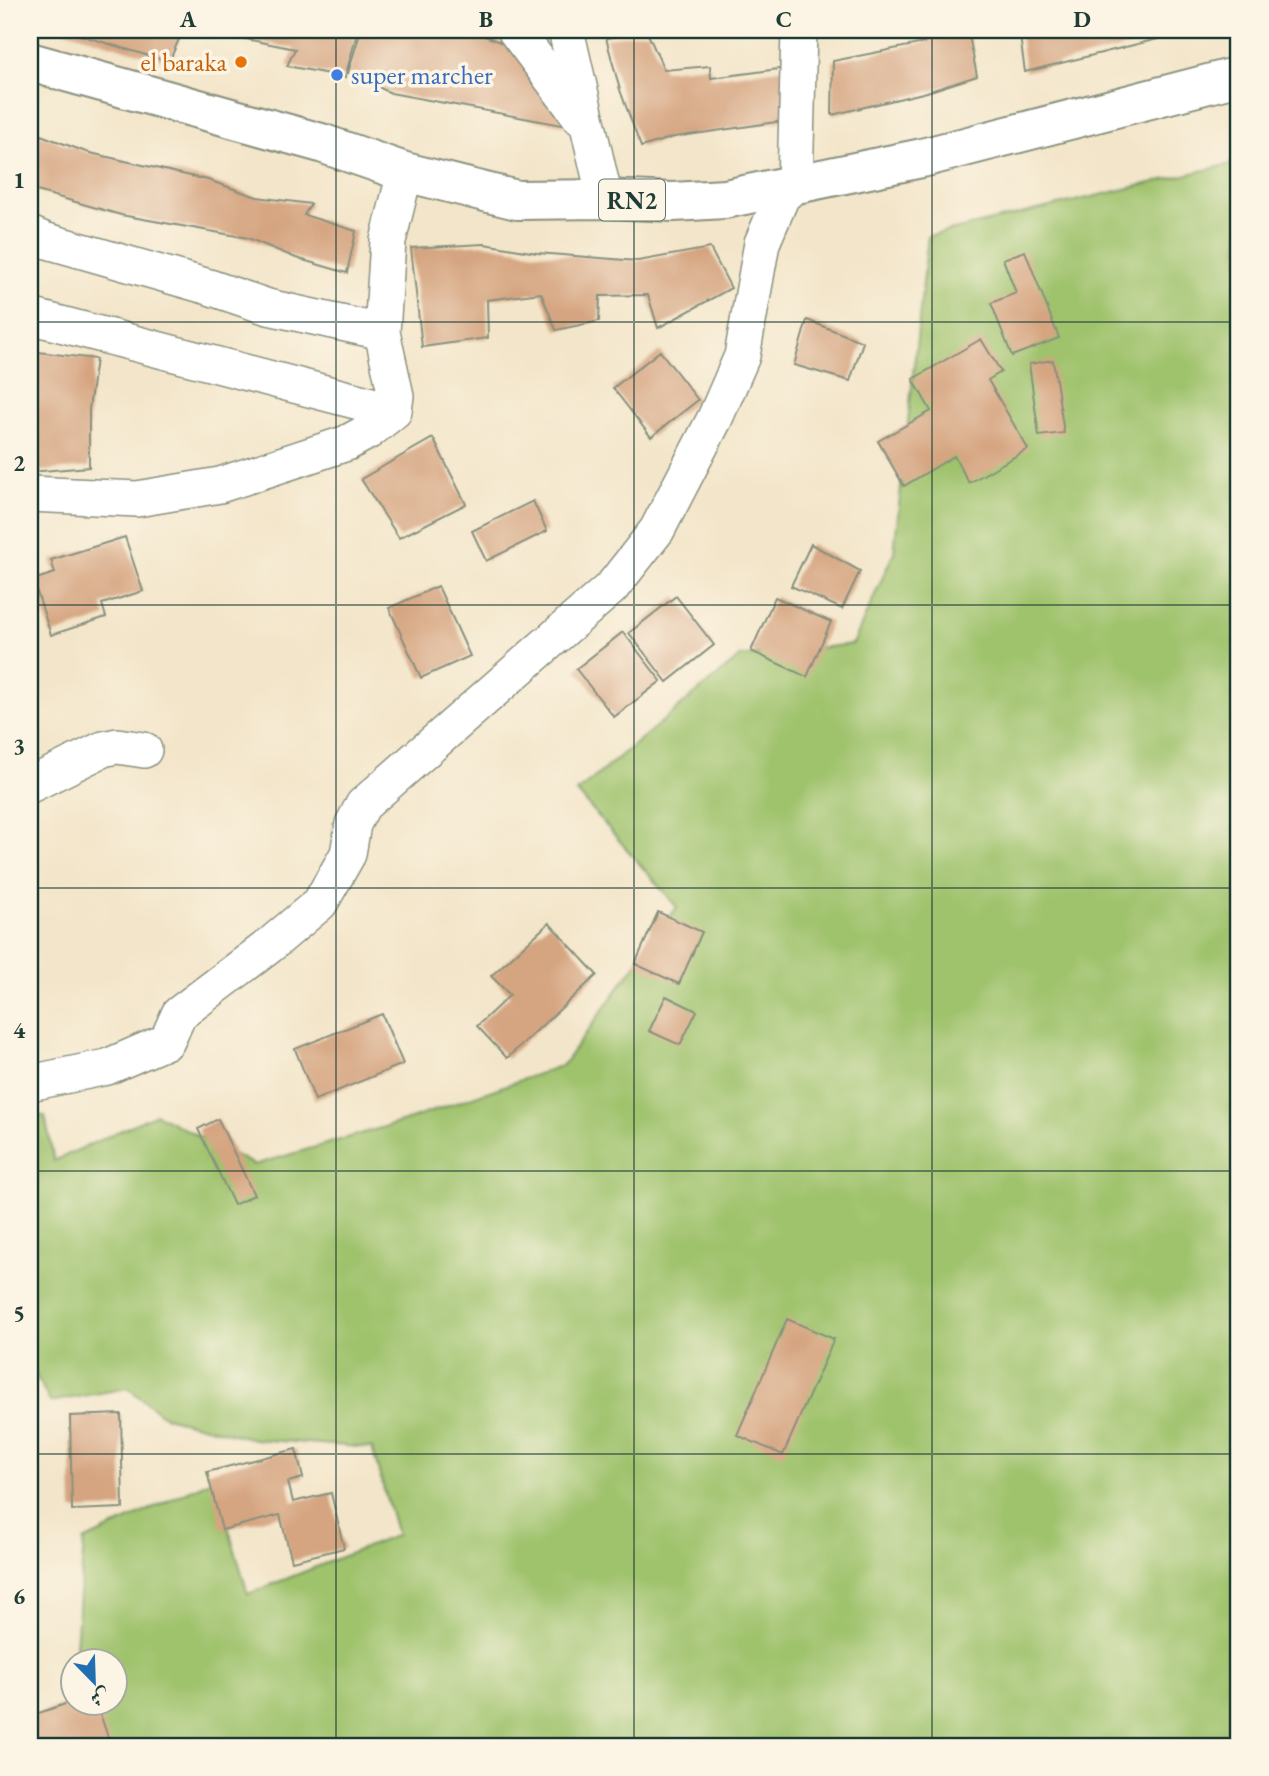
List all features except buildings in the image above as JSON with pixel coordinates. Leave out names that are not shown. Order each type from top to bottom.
[{"type":"highway","name":"RN2","points":[[30,62],[321,143],[405,172],[517,200],[606,199],[673,202],[725,199],[922,158],[1239,76]]},
{"type":"street","points":[[515,30],[592,132]]},
{"type":"street","points":[[566,30],[606,199]]},
{"type":"street","points":[[30,1083],[107,1067],[167,1041],[179,1014],[269,946],[320,903],[348,854],[353,824],[363,805],[612,587],[657,530],[715,418],[742,356],[762,243],[782,196],[795,185],[799,30]]},
{"type":"street","points":[[30,494],[137,499],[220,485],[346,443],[369,431],[394,411],[396,396],[382,332],[388,241],[405,172]]},
{"type":"street","points":[[30,234],[268,307],[382,332]]},
{"type":"street","points":[[30,316],[394,411]]},
{"type":"street","points":[[30,785],[103,749],[117,746],[144,750]]},
{"type":"green space","points":[[1239,162],[1239,1746],[68,1746],[70,1716],[130,1716],[130,1646],[76,1646],[84,1541],[214,1479],[248,1594],[397,1535],[372,1448],[254,1439],[165,1417],[128,1388],[50,1402],[30,1364],[30,1115],[45,1116],[54,1161],[156,1114],[254,1165],[405,1121],[563,1065],[677,907],[577,792],[740,657],[853,644],[894,552],[928,236]]},
{"type":"place","name":"el baraka","points":[[241,62]]},
{"type":"place","name":"super marcher","points":[[337,75]]}]
